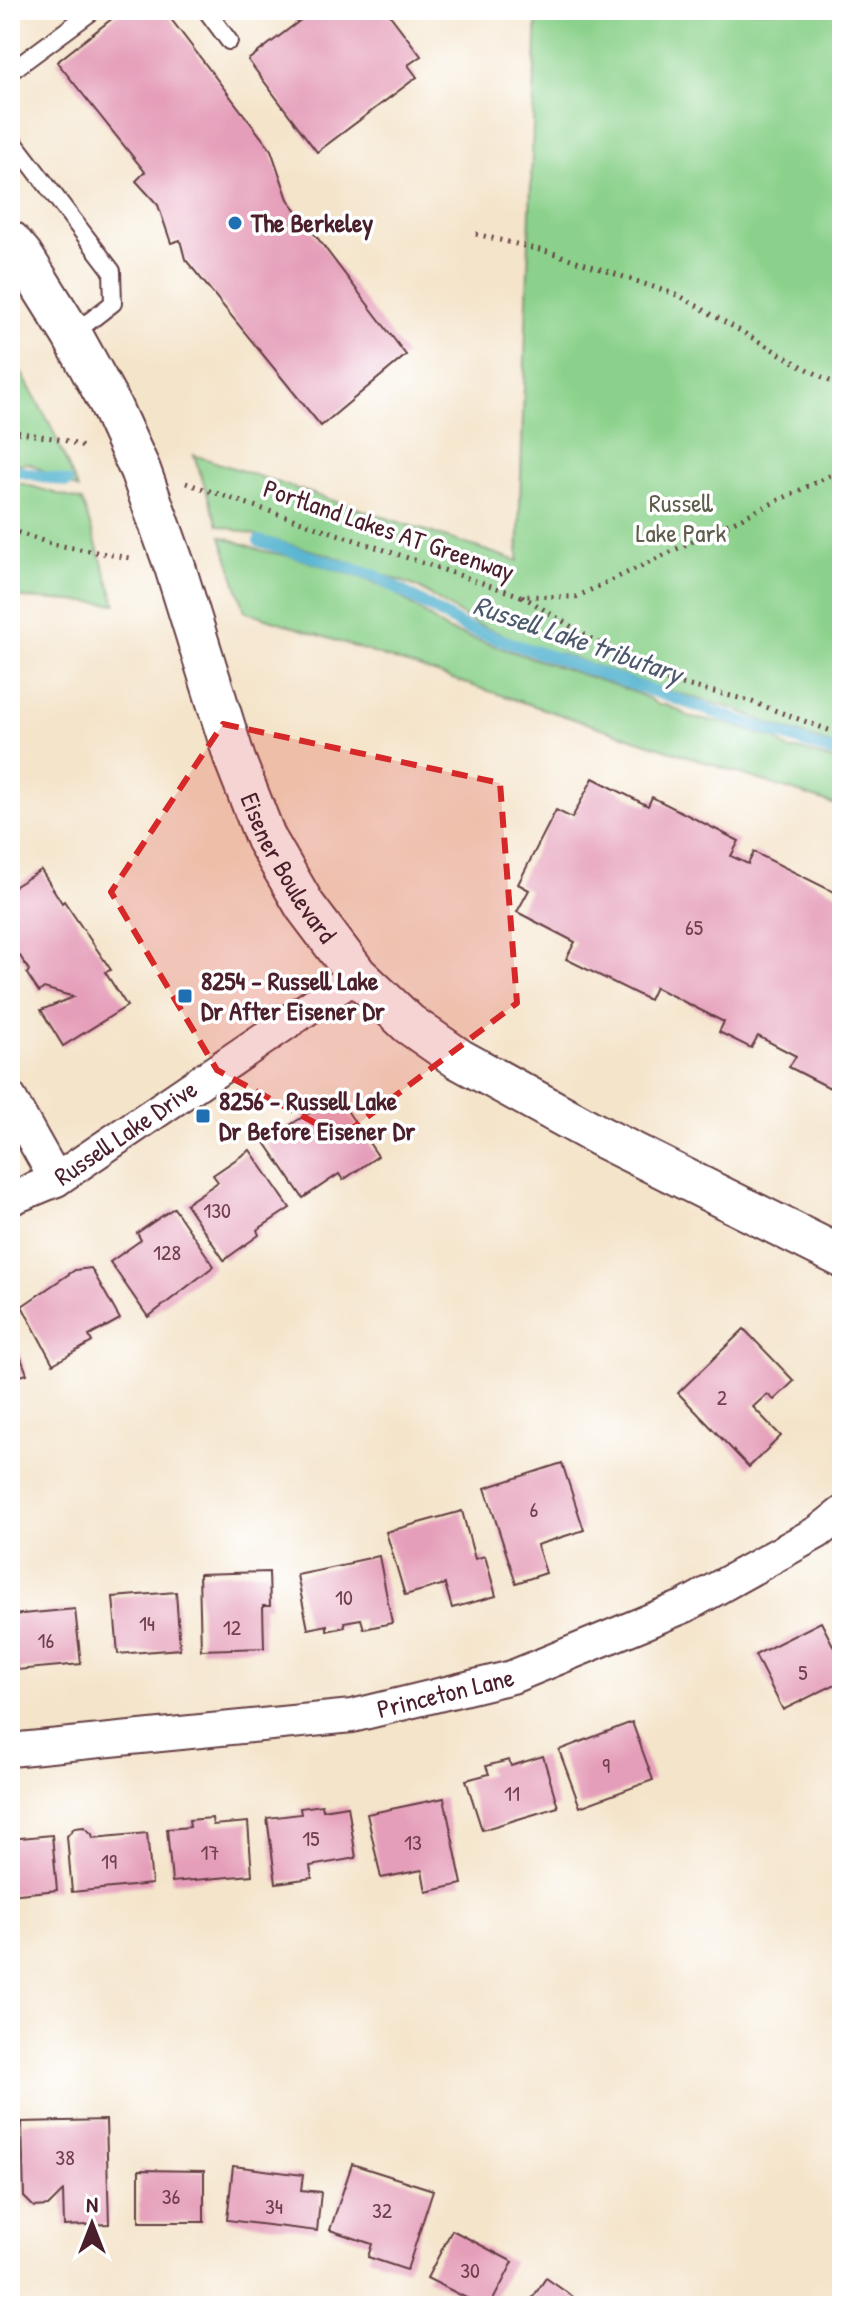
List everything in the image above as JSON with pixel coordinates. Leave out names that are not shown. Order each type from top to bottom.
[{"type":"street","name":"Eisener Boulevard","points":[[10,241],[72,335],[109,402],[140,470],[175,567],[235,760],[266,839],[305,906],[357,975],[409,1024],[459,1059],[603,1138],[842,1257]]},
{"type":"street","name":"Russell Lake Drive","points":[[10,1199],[56,1180],[357,975]]},
{"type":"street","points":[[10,1098],[56,1180]]},
{"type":"street","name":"Princeton Lane","points":[[10,1750],[352,1716],[512,1677],[685,1606],[818,1532],[842,1513]]},
{"type":"lane","points":[[10,72],[94,10]]},
{"type":"lane","points":[[206,10],[229,41]]},
{"type":"lane","points":[[10,137],[112,271],[113,303],[72,335]]},
{"type":"path","points":[[476,234],[556,254],[680,296],[796,363],[842,385]]},
{"type":"path","name":"Portland Lakes AT Greenway","points":[[10,431],[64,440],[140,470],[235,498],[521,596],[576,597],[842,470]]},
{"type":"path","points":[[10,530],[52,544],[175,567]]},
{"type":"path","points":[[521,596],[653,677],[747,700],[842,735]]},
{"type":"highlighted area","points":[[223,724],[500,783],[517,1003],[341,1137],[217,1070],[111,892]]},
{"type":"green space","name":"Russell Lake Park","points":[[537,10],[842,10],[842,753],[819,740],[738,710],[541,650],[476,624],[417,587],[329,555],[218,525],[194,455],[518,561]]},
{"type":"green space","points":[[10,352],[51,426],[78,489],[29,463],[17,464],[10,460]]},
{"type":"green space","points":[[10,480],[82,501],[116,604],[10,597]]},
{"type":"green space","points":[[221,536],[263,551],[363,578],[391,590],[447,630],[629,690],[691,718],[728,723],[774,738],[790,750],[801,750],[842,763],[842,807],[245,611]]},
{"type":"building","name":"The Berkeley","points":[[123,10],[164,10],[271,150],[288,199],[406,355],[321,426],[185,259],[180,240],[171,243],[158,205],[136,181],[145,172],[57,62]]},
{"type":"building","points":[[314,10],[386,10],[421,56],[408,65],[417,77],[317,152],[248,60]]},
{"type":"building","points":[[593,778],[648,806],[652,797],[739,841],[731,856],[748,864],[754,852],[842,896],[842,1094],[789,1067],[796,1056],[758,1036],[751,1048],[719,1032],[724,1022],[655,987],[649,1000],[566,959],[575,942],[517,912],[529,890],[518,884],[556,810],[572,818]]},
{"type":"building","points":[[41,870],[111,970],[105,972],[127,1006],[63,1046],[41,1010],[74,997],[44,988],[39,992],[20,956],[14,959],[10,953],[10,889]]},
{"type":"building","points":[[337,1096],[378,1156],[343,1180],[339,1174],[303,1198],[264,1141]]},
{"type":"building","points":[[250,1150],[290,1208],[257,1230],[259,1235],[224,1260],[186,1204],[218,1182],[213,1175]]},
{"type":"building","points":[[174,1208],[214,1266],[148,1317],[110,1262],[141,1240],[137,1233]]},
{"type":"building","points":[[91,1268],[120,1319],[89,1336],[92,1342],[53,1364],[22,1306],[75,1270]]},
{"type":"building","points":[[10,1328],[27,1374],[10,1379]]},
{"type":"building","points":[[744,1329],[794,1381],[774,1400],[767,1394],[753,1407],[781,1436],[749,1467],[678,1393]]},
{"type":"building","points":[[562,1463],[584,1530],[537,1545],[546,1573],[516,1583],[485,1488]]},
{"type":"building","points":[[462,1511],[475,1559],[485,1556],[496,1596],[452,1608],[445,1584],[405,1595],[386,1532]]},
{"type":"building","points":[[379,1556],[392,1623],[364,1629],[361,1619],[344,1622],[345,1627],[327,1631],[327,1625],[308,1629],[297,1575]]},
{"type":"building","points":[[269,1572],[270,1606],[263,1606],[264,1648],[201,1650],[199,1574]]},
{"type":"building","points":[[176,1592],[180,1649],[118,1654],[113,1597]]},
{"type":"building","points":[[75,1609],[81,1664],[17,1670],[12,1615]]},
{"type":"building","points":[[821,1622],[842,1663],[842,1681],[783,1710],[755,1655]]},
{"type":"building","points":[[632,1722],[653,1780],[580,1807],[559,1750]]},
{"type":"building","points":[[543,1756],[558,1807],[482,1830],[466,1780],[489,1774],[486,1766],[509,1760],[511,1766]]},
{"type":"building","points":[[444,1798],[462,1884],[426,1892],[422,1870],[381,1878],[367,1814]]},
{"type":"building","points":[[322,1805],[323,1810],[348,1806],[356,1858],[310,1866],[312,1878],[276,1883],[267,1818],[301,1814],[300,1808]]},
{"type":"building","points":[[212,1818],[213,1825],[248,1822],[252,1875],[172,1882],[167,1829],[190,1827],[189,1820]]},
{"type":"building","points":[[84,1827],[93,1838],[147,1833],[152,1884],[72,1892],[67,1836],[74,1828]]},
{"type":"building","points":[[52,1835],[57,1890],[10,1895],[10,1839]]},
{"type":"building","points":[[106,2120],[109,2224],[64,2226],[63,2191],[48,2206],[34,2207],[24,2197],[22,2122]]},
{"type":"building","points":[[352,2164],[433,2190],[407,2270],[368,2257],[372,2244],[330,2230]]},
{"type":"building","points":[[233,2166],[303,2175],[301,2190],[321,2192],[317,2231],[227,2220]]},
{"type":"building","points":[[139,2170],[204,2171],[204,2222],[139,2222]]},
{"type":"building","points":[[452,2230],[513,2262],[490,2306],[482,2306],[427,2278]]},
{"type":"building","points":[[546,2278],[586,2306],[527,2306]]},
{"type":"waterway","name":"Russell Lake tributary","points":[[10,469],[67,482]]},
{"type":"waterway","name":"Russell Lake tributary","points":[[259,541],[376,576],[466,628],[842,755]]},
{"type":"place","name":"The Berkeley","points":[[235,223]]},
{"type":"place","name":"8254 - Russell Lake Dr After Eisener Dr","points":[[185,996]]},
{"type":"place","name":"8256 - Russell Lake Dr Before Eisener Dr","points":[[203,1116]]}]
